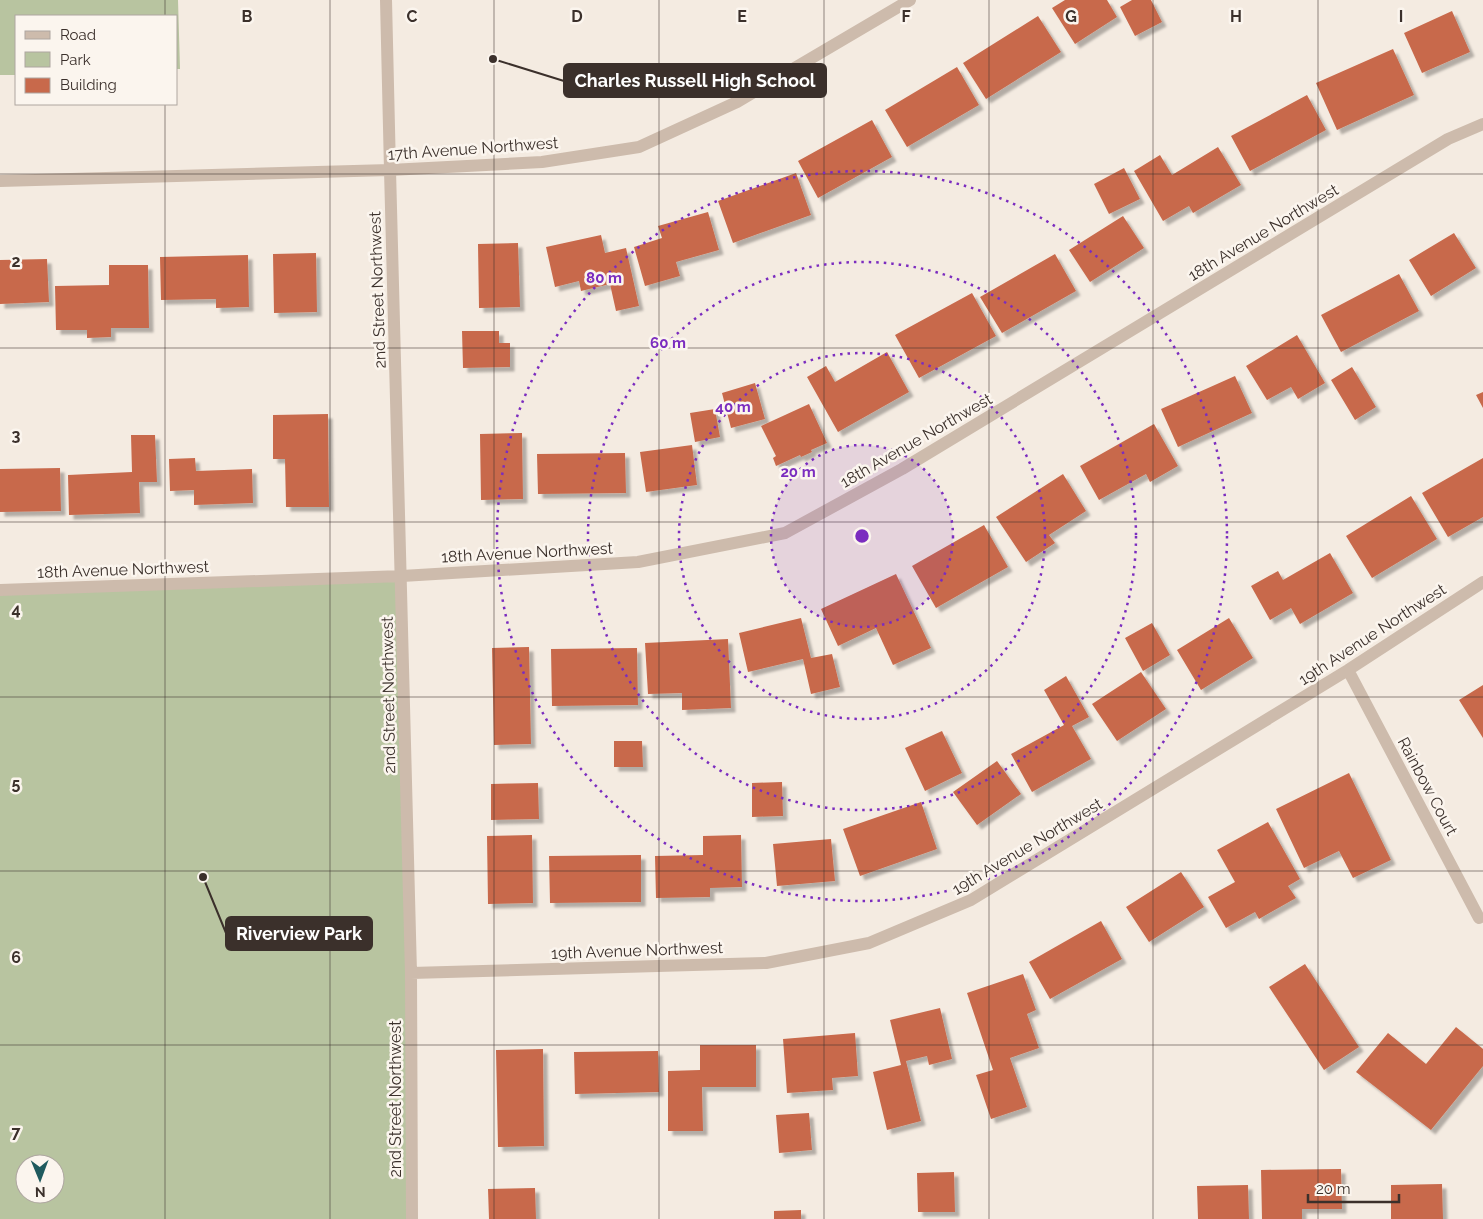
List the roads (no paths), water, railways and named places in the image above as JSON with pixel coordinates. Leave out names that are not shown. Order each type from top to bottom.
[{"type":"street","name":"2nd Street Northwest","points":[[386,0],[411,973],[412,1219]]},
{"type":"street","name":"17th Avenue Northwest","points":[[0,181],[390,170],[542,162],[638,147],[737,102],[910,0]]},
{"type":"street","name":"18th Avenue Northwest","points":[[0,590],[402,576],[638,562],[785,533],[902,469],[1448,139],[1483,124]]},
{"type":"street","name":"19th Avenue Northwest","points":[[411,973],[766,963],[869,943],[971,900],[1348,670],[1483,582]]},
{"type":"street","name":"Rainbow Court","points":[[1348,670],[1479,918]]},
{"type":"place","name":"Charles Russell High School","points":[[493,59]]},
{"type":"place","name":"Riverview Park","points":[[203,877]]}]
